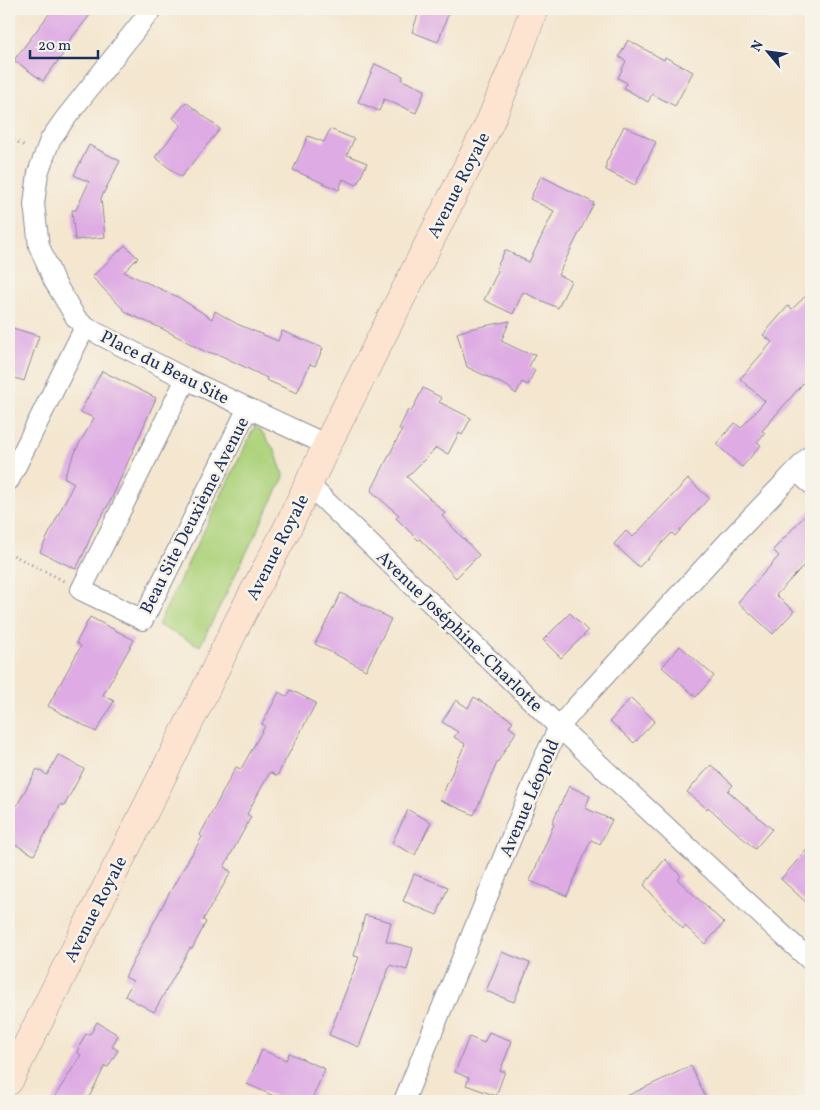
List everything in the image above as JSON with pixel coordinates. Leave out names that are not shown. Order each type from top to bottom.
[{"type":"street","points":[[9,480],[85,327],[76,318],[54,281],[39,246],[34,204],[38,173],[50,140],[152,9]]},
{"type":"street","name":"Avenue Royale","points":[[9,1080],[490,122],[534,9]]},
{"type":"street","name":"Place du Beau Site","points":[[85,327],[186,379],[327,446]]},
{"type":"street","points":[[82,590],[186,379]]},
{"type":"street","name":"Beau Site Deuxième Avenue","points":[[82,590],[143,620],[248,408]]},
{"type":"street","name":"Avenue Léopold","points":[[404,1101],[543,760],[559,727],[703,569],[811,455]]},
{"type":"street","points":[[796,470],[811,484]]},
{"type":"street","name":"Avenue Joséphine-Charlotte","points":[[308,484],[559,727],[811,961]]},
{"type":"path","points":[[9,553],[82,590]]},
{"type":"green space","points":[[255,426],[262,432],[275,451],[284,477],[200,646],[158,625]]},
{"type":"building","points":[[53,9],[95,9],[60,52],[63,54],[43,81],[14,60]]},
{"type":"building","points":[[420,9],[450,9],[438,42],[412,32]]},
{"type":"building","points":[[628,40],[664,60],[665,57],[693,72],[675,106],[652,94],[648,102],[624,88],[627,83],[618,78],[626,61],[619,57]]},
{"type":"building","points":[[375,64],[403,76],[402,80],[425,90],[416,113],[384,99],[379,111],[358,102]]},
{"type":"building","points":[[186,102],[220,129],[181,177],[155,157],[181,125],[173,118]]},
{"type":"building","points":[[624,126],[656,142],[635,185],[606,170],[606,163]]},
{"type":"building","points":[[330,129],[354,139],[347,155],[367,163],[357,185],[343,179],[339,190],[293,170],[308,136],[324,142]]},
{"type":"building","points":[[89,145],[120,161],[101,198],[105,237],[75,240],[72,210],[76,210],[89,182],[74,175]]},
{"type":"building","points":[[541,176],[594,203],[558,275],[571,281],[558,308],[523,292],[513,314],[484,300],[498,271],[496,269],[505,250],[529,262],[554,211],[530,199]]},
{"type":"building","points":[[125,245],[138,258],[124,272],[178,297],[212,319],[215,311],[237,324],[278,341],[282,331],[323,348],[315,366],[310,364],[297,393],[266,380],[267,378],[222,356],[204,351],[163,329],[127,313],[92,277]]},
{"type":"building","points":[[811,291],[811,374],[762,431],[765,433],[757,442],[761,445],[742,467],[716,444],[735,423],[741,428],[765,401],[740,379],[772,342],[763,335],[788,306],[792,309]]},
{"type":"building","points":[[510,321],[501,341],[524,352],[535,354],[529,367],[535,370],[528,385],[522,382],[516,394],[507,386],[467,367],[457,333]]},
{"type":"building","points":[[9,327],[39,336],[24,381],[9,376]]},
{"type":"building","points":[[102,371],[156,398],[112,498],[93,531],[76,569],[40,552],[74,483],[64,477],[78,446],[94,418],[80,412]]},
{"type":"building","points":[[423,388],[442,398],[439,402],[471,418],[462,435],[459,433],[448,454],[436,448],[407,477],[445,513],[442,516],[479,555],[456,578],[420,539],[418,540],[396,518],[399,515],[371,491],[402,430],[399,429],[408,410],[411,412]]},
{"type":"building","points":[[688,479],[709,498],[675,536],[672,533],[639,567],[614,544],[626,531],[633,537]]},
{"type":"building","points":[[811,509],[811,558],[776,595],[794,611],[773,634],[738,602],[779,556],[773,550]]},
{"type":"building","points":[[341,593],[391,619],[366,670],[315,644]]},
{"type":"building","points":[[570,613],[588,631],[561,658],[543,640]]},
{"type":"building","points":[[90,617],[134,640],[103,695],[114,701],[96,732],[48,706],[81,646],[76,643]]},
{"type":"building","points":[[680,646],[714,676],[696,697],[662,667]]},
{"type":"building","points":[[291,690],[316,703],[277,776],[270,772],[247,814],[251,817],[224,867],[231,872],[203,920],[206,922],[192,949],[190,948],[154,1012],[125,996],[133,981],[125,977],[172,888],[202,837],[200,835],[236,767],[241,769],[265,726],[262,724],[279,692],[287,697]]},
{"type":"building","points":[[474,697],[513,721],[509,727],[516,732],[497,763],[474,815],[440,800],[465,744],[454,737],[458,732],[442,722],[456,700],[468,708]]},
{"type":"building","points":[[631,698],[655,721],[634,743],[610,721]]},
{"type":"building","points":[[58,755],[84,769],[64,806],[61,804],[34,855],[9,841],[9,806],[15,809],[37,769],[47,775]]},
{"type":"building","points":[[711,765],[733,785],[728,791],[772,829],[755,849],[708,807],[707,809],[687,792]]},
{"type":"building","points":[[569,786],[590,796],[585,808],[612,820],[600,844],[591,840],[567,896],[530,881],[554,824],[552,823]]},
{"type":"building","points":[[408,810],[431,822],[415,855],[392,843]]},
{"type":"building","points":[[811,845],[811,907],[781,879]]},
{"type":"building","points":[[665,859],[681,876],[678,880],[724,923],[705,944],[685,926],[683,929],[644,885]]},
{"type":"building","points":[[414,874],[448,887],[437,915],[403,901]]},
{"type":"building","points":[[365,915],[391,922],[386,941],[413,948],[407,970],[390,965],[359,1047],[329,1035],[359,957],[354,956]]},
{"type":"building","points":[[502,952],[530,963],[514,1002],[486,991]]},
{"type":"building","points":[[97,1022],[118,1035],[112,1047],[118,1050],[108,1067],[105,1066],[87,1101],[52,1101],[81,1055],[77,1052],[85,1035],[91,1033]]},
{"type":"building","points":[[489,1032],[512,1041],[500,1071],[505,1071],[496,1096],[466,1085],[469,1078],[455,1072],[469,1037],[484,1043]]},
{"type":"building","points":[[262,1050],[286,1060],[289,1053],[325,1069],[311,1101],[285,1101],[247,1084]]},
{"type":"building","points":[[691,1066],[707,1101],[616,1101]]}]
